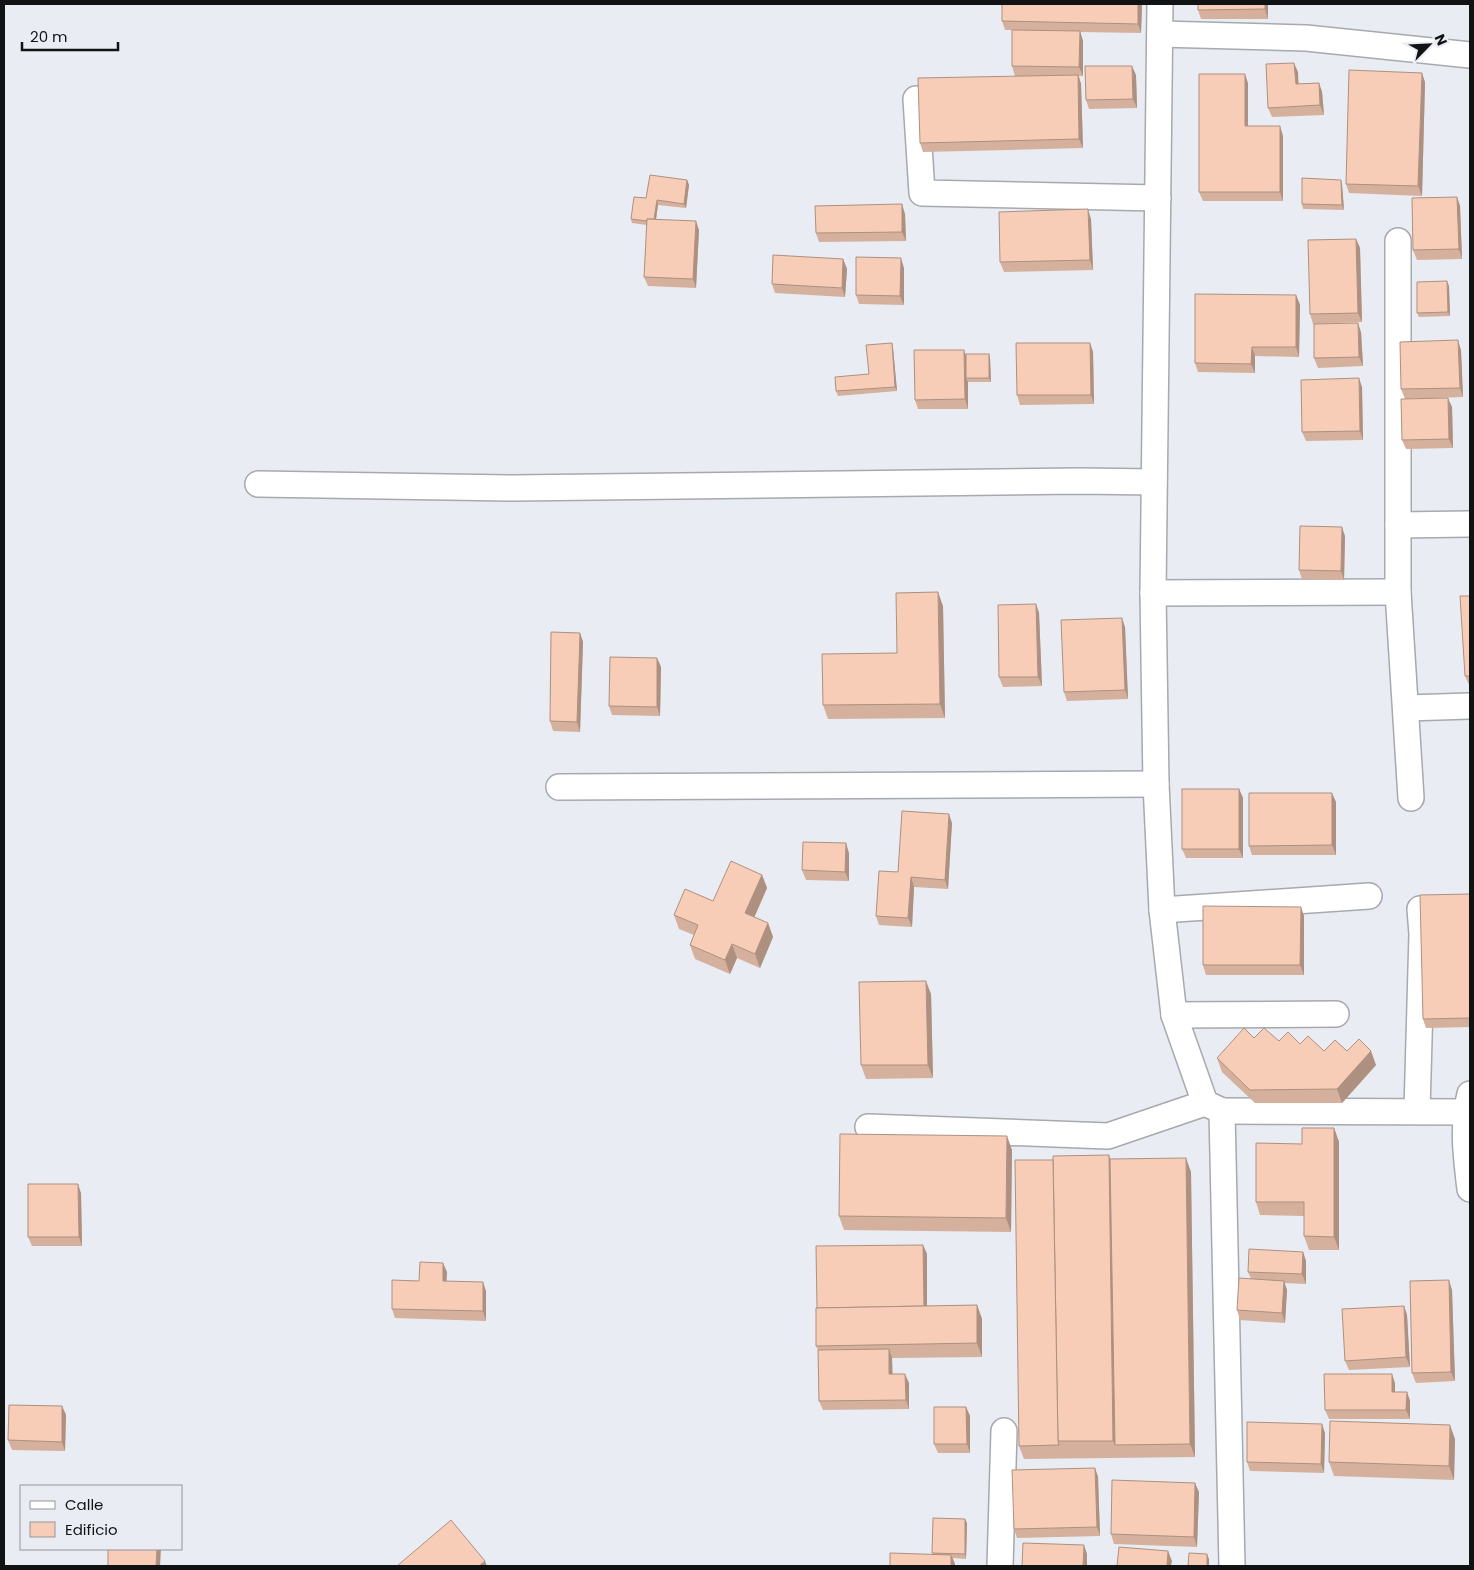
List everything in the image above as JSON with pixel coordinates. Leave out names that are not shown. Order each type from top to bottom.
[{"type":"street","points":[[1160,4],[1153,593],[1156,784],[1162,910],[1174,1015],[1213,1107],[1232,1566]]},
{"type":"street","points":[[1160,34],[1306,38],[1470,55]]},
{"type":"street","points":[[916,99],[922,193],[1158,198]]},
{"type":"street","points":[[1398,241],[1398,592],[1411,798]]},
{"type":"street","points":[[258,484],[513,488],[1080,481],[1154,482]]},
{"type":"street","points":[[1398,525],[1470,524]]},
{"type":"street","points":[[1153,593],[1398,592]]},
{"type":"street","points":[[1406,708],[1470,706]]},
{"type":"street","points":[[560,787],[1156,784]]},
{"type":"street","points":[[1162,910],[1369,896]]},
{"type":"street","points":[[1417,1110],[1422,934],[1420,909]]},
{"type":"street","points":[[1174,1015],[1336,1014]]},
{"type":"street","points":[[868,1127],[1108,1136],[1213,1107],[1417,1110],[1467,1119],[1470,1189]]},
{"type":"street","points":[[1000,1566],[1004,1431]]},
{"type":"building","points":[[1002,4],[1138,4],[1138,24],[1002,21]]},
{"type":"building","points":[[1198,4],[1265,4],[1265,9],[1198,10]]},
{"type":"building","points":[[1012,30],[1080,31],[1079,67],[1012,66]]},
{"type":"building","points":[[1294,63],[1296,84],[1319,83],[1320,105],[1268,108],[1266,64]]},
{"type":"building","points":[[1085,66],[1132,66],[1133,99],[1086,100]]},
{"type":"building","points":[[1349,70],[1422,73],[1418,186],[1346,184]]},
{"type":"building","points":[[1199,74],[1245,74],[1245,126],[1280,126],[1280,192],[1199,192]]},
{"type":"building","points":[[1078,75],[1079,139],[920,143],[918,78]]},
{"type":"building","points":[[650,175],[687,180],[684,204],[657,200],[654,219],[647,219],[647,221],[631,219],[634,197],[646,198]]},
{"type":"building","points":[[1302,178],[1341,180],[1342,205],[1302,204]]},
{"type":"building","points":[[1457,197],[1459,249],[1413,250],[1412,198]]},
{"type":"building","points":[[902,204],[902,232],[816,233],[815,206]]},
{"type":"building","points":[[1088,209],[1090,260],[1000,262],[999,212]]},
{"type":"building","points":[[647,219],[696,221],[693,279],[644,277]]},
{"type":"building","points":[[1356,239],[1358,313],[1310,314],[1308,240]]},
{"type":"building","points":[[773,255],[843,259],[842,288],[772,284]]},
{"type":"building","points":[[856,257],[901,258],[900,296],[856,295]]},
{"type":"building","points":[[1447,281],[1448,312],[1417,313],[1417,282]]},
{"type":"building","points":[[1195,294],[1296,295],[1296,347],[1252,347],[1251,364],[1195,363]]},
{"type":"building","points":[[1358,323],[1359,357],[1314,358],[1314,324]]},
{"type":"building","points":[[1458,340],[1460,388],[1401,389],[1400,342]]},
{"type":"building","points":[[892,343],[895,387],[836,391],[835,377],[869,374],[866,345]]},
{"type":"building","points":[[1016,343],[1090,343],[1091,395],[1017,395]]},
{"type":"building","points":[[914,350],[964,350],[965,399],[915,400]]},
{"type":"building","points":[[966,354],[989,354],[989,378],[966,378]]},
{"type":"building","points":[[1359,378],[1360,431],[1302,432],[1301,380]]},
{"type":"building","points":[[1448,398],[1449,439],[1402,440],[1401,399]]},
{"type":"building","points":[[1300,526],[1342,527],[1341,571],[1299,570]]},
{"type":"building","points":[[938,592],[940,704],[823,705],[822,654],[897,653],[896,593]]},
{"type":"building","points":[[1460,596],[1470,596],[1470,676],[1465,676]]},
{"type":"building","points":[[1036,604],[1038,677],[999,677],[998,605]]},
{"type":"building","points":[[1122,618],[1125,690],[1064,692],[1061,620]]},
{"type":"building","points":[[551,632],[580,633],[577,722],[550,721]]},
{"type":"building","points":[[610,657],[657,658],[657,707],[609,706]]},
{"type":"building","points":[[1182,789],[1239,789],[1239,849],[1182,849]]},
{"type":"building","points":[[1249,793],[1332,793],[1332,845],[1249,846]]},
{"type":"building","points":[[902,811],[949,814],[945,880],[911,877],[908,918],[876,916],[879,871],[898,872]]},
{"type":"building","points":[[803,842],[846,843],[845,872],[802,870]]},
{"type":"building","points":[[731,861],[762,875],[745,913],[768,923],[755,954],[732,944],[725,960],[690,945],[698,925],[674,915],[685,889],[713,901]]},
{"type":"building","points":[[1470,894],[1470,1018],[1423,1019],[1420,895]]},
{"type":"building","points":[[1203,906],[1301,907],[1300,965],[1203,965]]},
{"type":"building","points":[[926,981],[928,1065],[861,1065],[859,982]]},
{"type":"building","points":[[1244,1028],[1254,1038],[1264,1028],[1279,1041],[1288,1032],[1300,1044],[1308,1036],[1324,1051],[1335,1040],[1347,1051],[1359,1039],[1371,1051],[1337,1089],[1250,1090],[1217,1058]]},
{"type":"building","points":[[1302,1128],[1334,1128],[1334,1237],[1304,1236],[1304,1202],[1256,1202],[1256,1143],[1302,1144]]},
{"type":"building","points":[[840,1134],[1007,1136],[1006,1218],[839,1216]]},
{"type":"building","points":[[1109,1155],[1113,1441],[1058,1441],[1053,1156]]},
{"type":"building","points":[[1186,1158],[1190,1444],[1115,1445],[1110,1159]]},
{"type":"building","points":[[1015,1160],[1053,1160],[1059,1445],[1019,1446]]},
{"type":"building","points":[[28,1184],[78,1184],[79,1237],[28,1237]]},
{"type":"building","points":[[923,1245],[924,1306],[817,1308],[816,1246]]},
{"type":"building","points":[[1249,1249],[1303,1252],[1302,1274],[1248,1272]]},
{"type":"building","points":[[420,1262],[443,1263],[443,1281],[483,1282],[483,1311],[392,1309],[392,1280],[419,1281]]},
{"type":"building","points":[[1239,1278],[1284,1281],[1282,1313],[1237,1310]]},
{"type":"building","points":[[1449,1280],[1451,1372],[1412,1373],[1410,1281]]},
{"type":"building","points":[[977,1305],[977,1343],[816,1346],[816,1308]]},
{"type":"building","points":[[1404,1306],[1406,1357],[1345,1361],[1342,1309]]},
{"type":"building","points":[[889,1349],[889,1374],[905,1374],[906,1400],[819,1401],[818,1350]]},
{"type":"building","points":[[1324,1374],[1392,1374],[1392,1392],[1407,1392],[1406,1410],[1325,1410]]},
{"type":"building","points":[[9,1405],[62,1406],[62,1442],[8,1440]]},
{"type":"building","points":[[934,1407],[966,1407],[967,1444],[934,1444]]},
{"type":"building","points":[[1330,1421],[1450,1425],[1449,1466],[1329,1462]]},
{"type":"building","points":[[1247,1422],[1322,1424],[1321,1464],[1247,1462]]},
{"type":"building","points":[[1095,1468],[1097,1527],[1014,1529],[1012,1470]]},
{"type":"building","points":[[1112,1480],[1195,1483],[1194,1537],[1111,1534]]},
{"type":"building","points":[[933,1518],[965,1519],[965,1554],[932,1553]]},
{"type":"building","points":[[451,1520],[485,1561],[479,1566],[397,1566]]},
{"type":"building","points":[[1023,1543],[1084,1545],[1083,1566],[1022,1566]]},
{"type":"building","points":[[1119,1547],[1168,1551],[1167,1566],[1117,1566]]},
{"type":"building","points":[[108,1550],[157,1550],[156,1566],[108,1566]]},
{"type":"building","points":[[890,1553],[951,1555],[951,1566],[890,1566]]},
{"type":"building","points":[[1189,1553],[1207,1554],[1207,1566],[1188,1566]]}]
